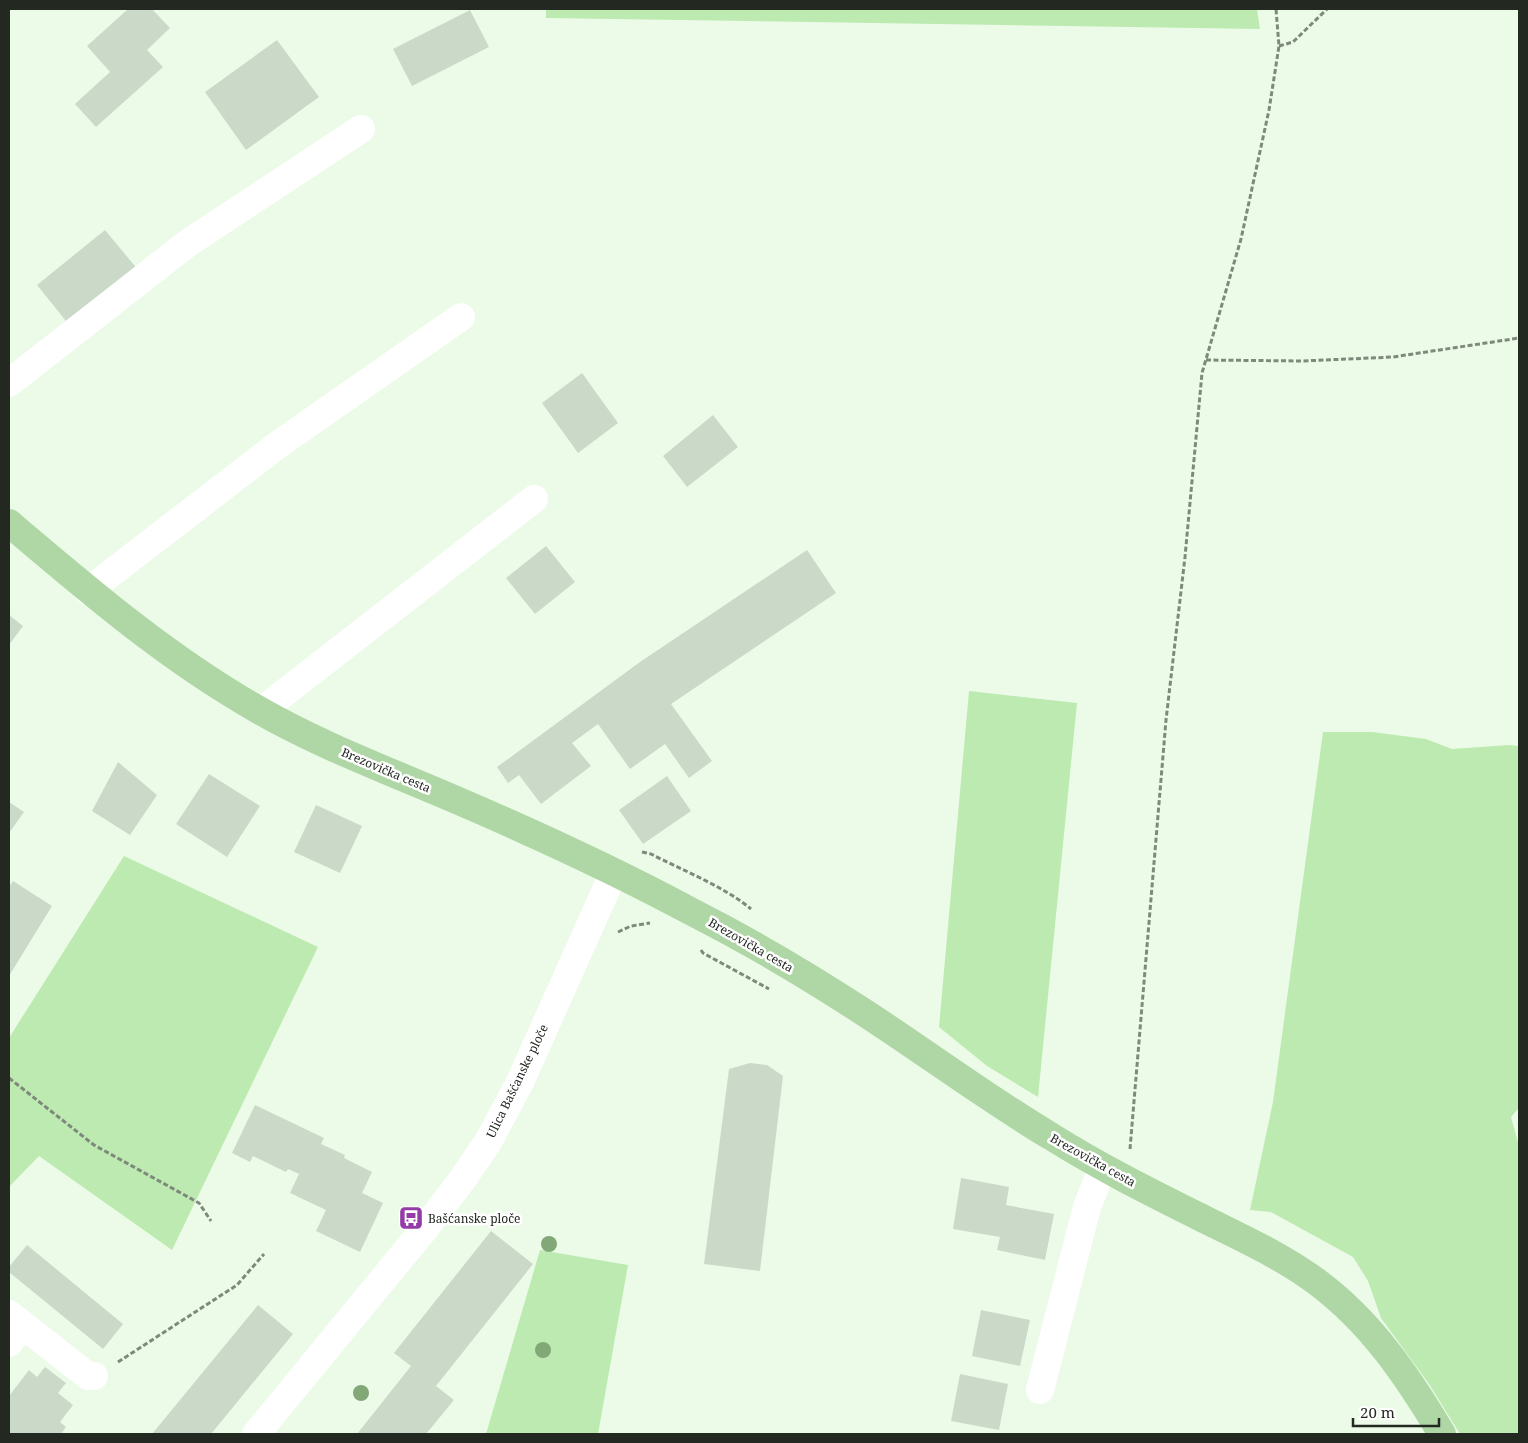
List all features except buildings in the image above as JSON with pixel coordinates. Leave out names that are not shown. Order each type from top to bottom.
[{"type":"main road","name":"Brezovička cesta","points":[[9,523],[88,591],[168,653],[221,688],[261,711],[341,750],[544,838],[698,914],[864,1012],[1044,1132],[1103,1167],[1284,1260],[1318,1283],[1350,1310],[1379,1341],[1419,1396],[1442,1434]]},
{"type":"street","points":[[9,383],[188,243],[362,129]]},
{"type":"street","points":[[88,591],[279,444],[461,317]]},
{"type":"street","points":[[261,711],[534,499]]},
{"type":"street","name":"Ulica Bašćanske ploče","points":[[256,1434],[462,1180],[488,1142],[520,1082],[614,872]]},
{"type":"street","points":[[1040,1390],[1087,1207],[1103,1167]]},
{"type":"street","points":[[13,1327],[88,1376],[94,1376]]},
{"type":"path","points":[[1128,1180],[1135,1077],[1166,720],[1185,557],[1202,373],[1241,239],[1269,110],[1279,46],[1276,9]]},
{"type":"path","points":[[1279,46],[1293,42],[1327,9]]},
{"type":"path","points":[[1206,360],[1302,362],[1393,356],[1519,338]]},
{"type":"path","points":[[616,933],[631,926],[657,923]]},
{"type":"path","points":[[699,946],[703,953],[773,990]]},
{"type":"path","points":[[9,1078],[94,1145],[199,1203],[211,1221]]},
{"type":"path","points":[[94,1376],[237,1285],[264,1254]]},
{"type":"green space","points":[[546,9],[1257,9],[1260,29],[546,18]]},
{"type":"green space","points":[[969,691],[1077,703],[1038,1097],[987,1066],[939,1027]]},
{"type":"green space","points":[[1323,732],[1372,732],[1426,739],[1452,749],[1519,746],[1519,1108],[1511,1117],[1519,1146],[1519,1434],[1460,1434],[1429,1384],[1381,1318],[1368,1281],[1353,1257],[1271,1212],[1250,1210],[1273,1102]]},
{"type":"green space","points":[[124,856],[318,947],[172,1250],[39,1156],[9,1187],[9,1038]]},
{"type":"green space","points":[[540,1250],[628,1265],[598,1434],[486,1434]]},
{"type":"place","name":"Bašćanske ploče","points":[[411,1218]]}]
